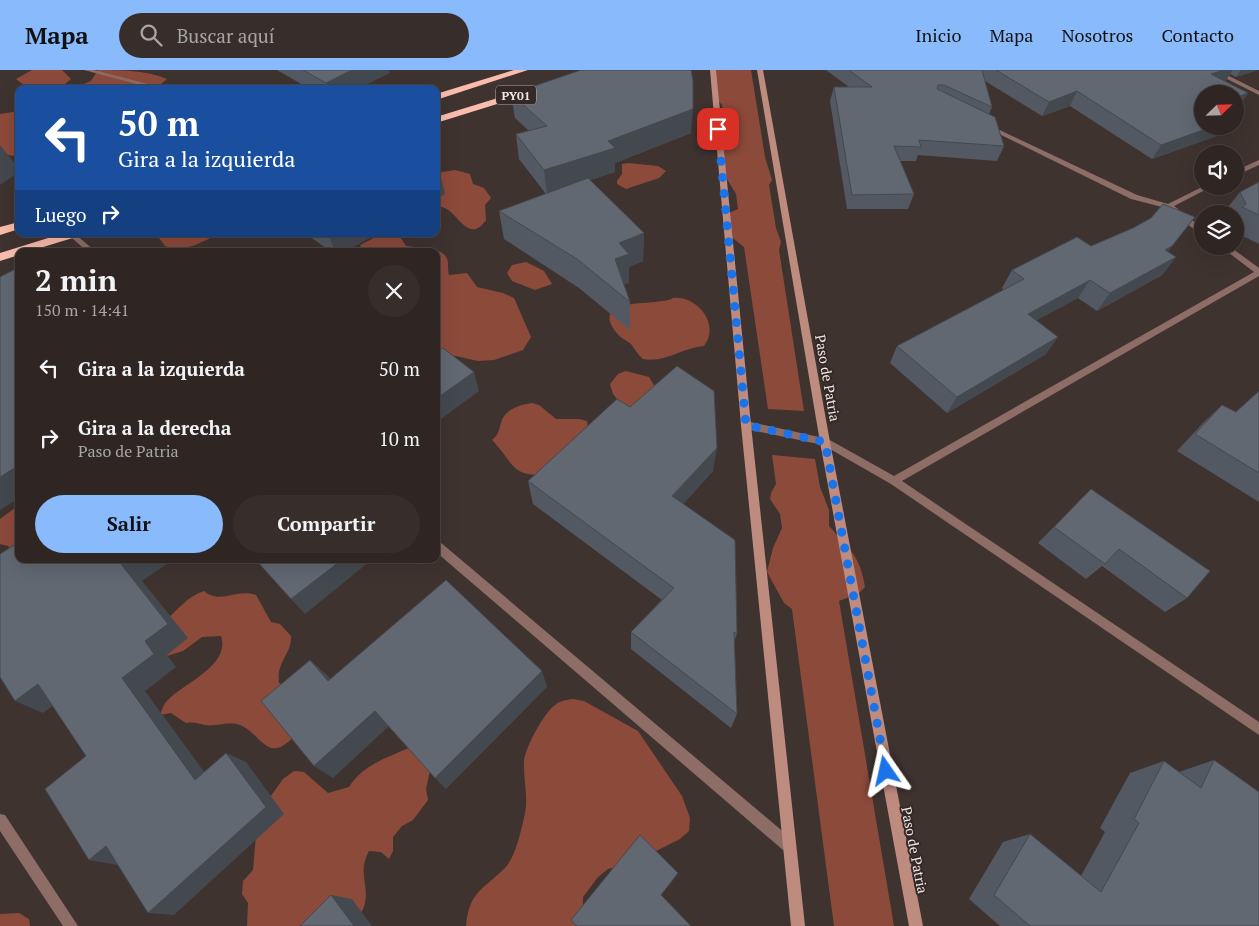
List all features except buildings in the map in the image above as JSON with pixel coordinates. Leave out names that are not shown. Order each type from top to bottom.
[{"type":"highway","name":"PY01","points":[[440,95],[523,70]]},
{"type":"highway","name":"PY01","points":[[440,119],[540,88]]},
{"type":"highway","points":[[0,231],[15,226]]},
{"type":"highway","points":[[26,248],[62,237]]},
{"type":"highway","points":[[0,256],[15,251]]},
{"type":"street","points":[[88,70],[105,72],[150,85]]},
{"type":"street","points":[[713,70],[746,425],[788,845],[798,926]]},
{"type":"street","name":"Paso de Patria","points":[[760,70],[825,442],[916,926]]},
{"type":"street","points":[[1212,70],[1259,93]]},
{"type":"street","points":[[982,124],[1134,197],[1169,206],[1194,225]]},
{"type":"street","points":[[1244,170],[1259,162]]},
{"type":"street","points":[[1169,206],[1194,194]]},
{"type":"street","points":[[76,237],[88,248]]},
{"type":"street","points":[[894,481],[1259,272],[1236,255]]},
{"type":"street","points":[[746,425],[825,442],[894,481],[1259,729]]},
{"type":"street","points":[[440,548],[788,845]]},
{"type":"street","points":[[0,820],[71,926]]},
{"type":"shaded area","points":[[32,70],[62,70],[71,79],[64,85],[24,85],[16,79]]},
{"type":"shaded area","points":[[98,70],[142,72],[167,79],[160,85],[81,85],[91,81]]},
{"type":"shaded area","points":[[713,70],[751,70],[765,157],[772,180],[769,185],[776,228],[781,242],[779,250],[804,411],[768,409],[744,247],[729,235],[729,213],[738,209],[736,194],[721,169],[715,127],[725,122],[722,105],[716,98]]},
{"type":"shaded area","points":[[15,112],[15,155],[13,156],[0,153],[0,114]]},
{"type":"shaded area","points":[[622,164],[658,166],[666,171],[659,178],[626,189],[617,184],[617,181],[622,174]]},
{"type":"shaded area","points":[[455,170],[470,174],[473,184],[484,188],[491,198],[485,205],[486,220],[481,226],[476,229],[467,228],[449,211],[440,207],[440,172]]},
{"type":"shaded area","points":[[158,237],[211,237],[185,248],[165,246]]},
{"type":"shaded area","points":[[376,237],[400,237],[406,246],[425,248],[362,248],[360,245]]},
{"type":"shaded area","points":[[440,252],[446,257],[449,275],[467,273],[477,287],[503,293],[514,298],[531,337],[523,350],[494,360],[478,361],[451,355],[440,358]]},
{"type":"shaded area","points":[[526,262],[544,271],[552,284],[535,290],[512,281],[507,273],[512,265]]},
{"type":"shaded area","points":[[673,298],[682,298],[698,306],[708,321],[710,329],[709,338],[704,346],[688,349],[659,359],[643,359],[631,344],[616,332],[610,320],[611,312],[619,307],[666,301]]},
{"type":"shaded area","points":[[626,371],[649,377],[660,395],[625,409],[613,394],[610,384],[618,374]]},
{"type":"shaded area","points":[[532,403],[539,405],[556,419],[587,421],[588,427],[549,474],[527,474],[520,471],[515,468],[492,440],[497,435],[503,418],[508,412],[519,406]]},
{"type":"shaded area","points":[[772,455],[815,459],[820,487],[829,510],[829,526],[853,553],[863,576],[865,587],[859,593],[839,601],[894,926],[834,926],[792,609],[784,603],[767,572],[773,548],[782,528],[780,514],[770,499],[776,484]]},
{"type":"shaded area","points":[[15,508],[15,557],[8,546],[0,544],[0,519]]},
{"type":"shaded area","points":[[204,591],[216,597],[242,593],[256,595],[271,622],[280,624],[291,636],[289,648],[280,669],[279,683],[287,688],[297,733],[279,748],[272,748],[266,745],[248,729],[240,725],[186,723],[171,713],[160,715],[167,701],[174,694],[204,673],[219,656],[222,647],[221,636],[202,637],[183,651],[164,657],[165,621],[187,600]]},
{"type":"shaded area","points":[[564,700],[584,701],[638,731],[682,796],[690,818],[689,831],[680,839],[630,864],[608,869],[598,877],[583,897],[582,924],[580,926],[466,926],[470,905],[474,898],[484,886],[505,868],[517,846],[526,806],[524,761],[532,739],[541,722],[555,705]]},
{"type":"shaded area","points":[[409,748],[431,766],[426,789],[428,800],[413,820],[402,826],[393,837],[393,851],[389,859],[381,852],[369,851],[364,871],[365,905],[352,926],[247,926],[248,903],[242,894],[243,881],[253,870],[256,835],[268,800],[283,779],[294,771],[304,772],[328,793],[349,787],[368,768]]},
{"type":"shaded area","points":[[19,913],[29,919],[30,926],[0,926],[0,914]]},
{"type":"route","points":[[718,129],[746,425],[825,442],[886,771]]}]
